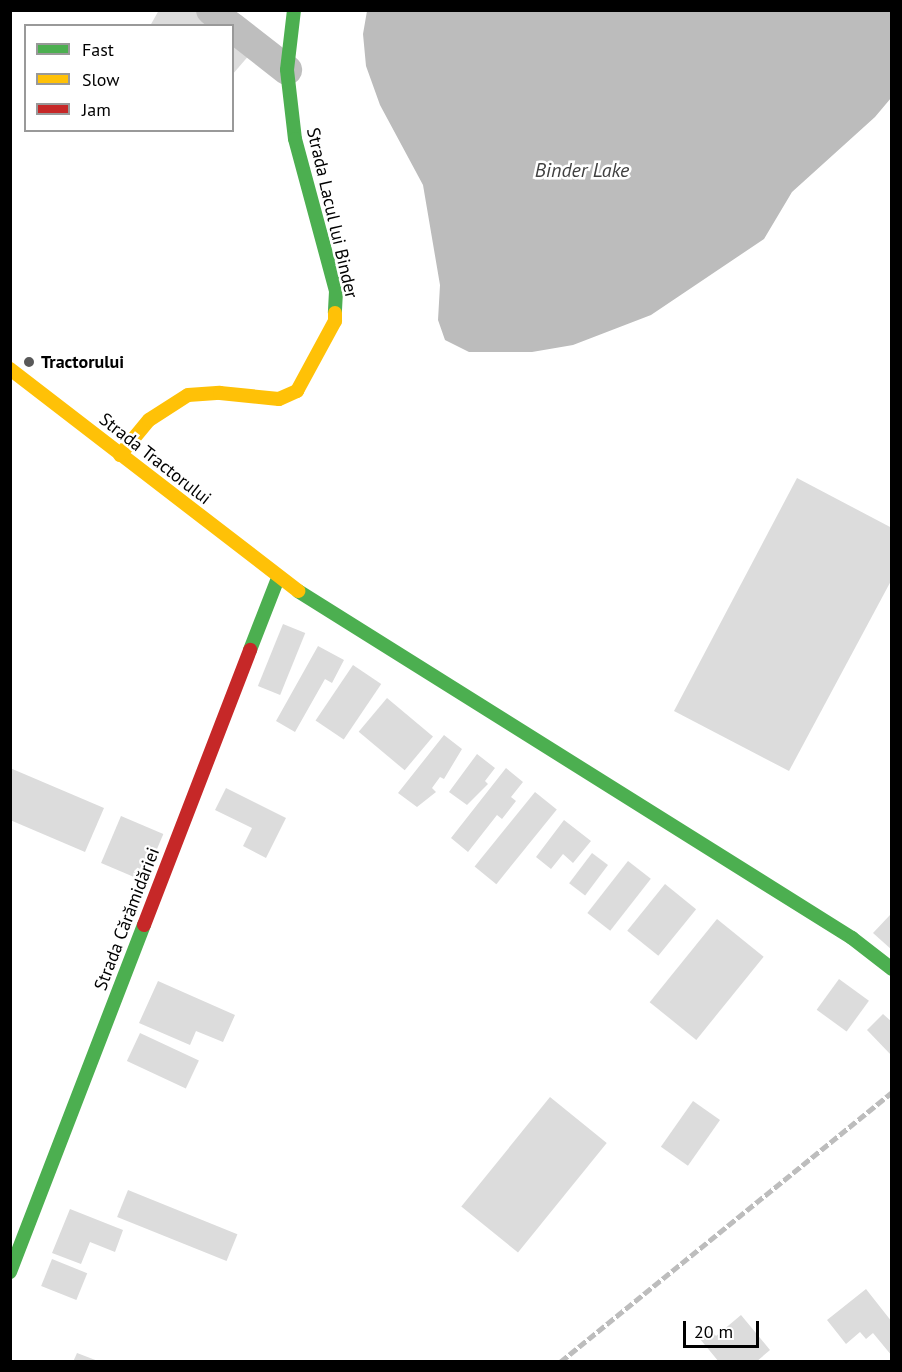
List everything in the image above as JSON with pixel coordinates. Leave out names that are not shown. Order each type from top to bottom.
[{"type":"street","points":[[211,10],[228,24]]},
{"type":"street","name":"Strada Lacul lui Binder","points":[[120,455],[149,420],[188,395],[220,393],[279,399],[297,391],[335,321],[336,291],[295,139],[287,70],[294,10]]},
{"type":"street","points":[[234,28],[287,70]]},
{"type":"street","name":"Strada Tractorului","points":[[10,369],[278,578],[852,938],[891,969]]},
{"type":"street","name":"Strada Cărămidăriei","points":[[10,1272],[278,578]]},
{"type":"water","name":"Binder Lake","points":[[367,11],[891,11],[891,98],[875,117],[792,192],[764,239],[651,315],[573,345],[532,352],[469,352],[445,340],[438,320],[440,285],[423,185],[380,105],[366,66],[363,34]]},
{"type":"building","points":[[159,10],[199,10],[215,24],[151,24]]},
{"type":"building","points":[[234,40],[251,53],[234,73]]},
{"type":"building","points":[[797,478],[892,528],[892,579],[789,771],[674,711]]},
{"type":"building","points":[[283,624],[305,633],[280,695],[258,686]]},
{"type":"building","points":[[318,646],[344,660],[332,683],[325,679],[295,732],[276,721]]},
{"type":"building","points":[[353,665],[381,684],[344,740],[316,721]]},
{"type":"building","points":[[387,698],[433,737],[405,770],[359,732]]},
{"type":"building","points":[[444,735],[462,749],[444,779],[440,777],[432,788],[436,792],[417,807],[398,793]]},
{"type":"building","points":[[477,754],[495,768],[485,781],[488,784],[467,805],[449,792]]},
{"type":"building","points":[[10,768],[104,808],[85,852],[10,820]]},
{"type":"building","points":[[506,768],[523,782],[511,797],[516,801],[502,819],[497,815],[468,852],[451,838]]},
{"type":"building","points":[[226,788],[286,818],[266,858],[243,846],[252,828],[215,810]]},
{"type":"building","points":[[535,792],[557,810],[496,884],[475,867]]},
{"type":"building","points":[[121,816],[163,834],[143,881],[101,863]]},
{"type":"building","points":[[564,820],[591,841],[573,863],[563,854],[551,869],[536,857]]},
{"type":"building","points":[[592,853],[608,865],[585,895],[569,883]]},
{"type":"building","points":[[628,861],[651,879],[610,931],[587,913]]},
{"type":"building","points":[[665,884],[696,909],[658,956],[627,931]]},
{"type":"building","points":[[890,915],[892,917],[892,950],[873,933]]},
{"type":"building","points":[[717,919],[764,957],[696,1040],[650,1002]]},
{"type":"building","points":[[839,979],[869,1001],[847,1031],[817,1010]]},
{"type":"building","points":[[158,981],[235,1015],[223,1042],[196,1031],[190,1045],[139,1023]]},
{"type":"building","points":[[883,1014],[892,1022],[892,1056],[867,1030]]},
{"type":"building","points":[[140,1033],[199,1060],[186,1089],[127,1061]]},
{"type":"building","points":[[550,1097],[607,1143],[518,1253],[461,1207]]},
{"type":"building","points":[[693,1101],[720,1120],[688,1166],[661,1147]]},
{"type":"building","points":[[128,1190],[237,1234],[227,1261],[117,1217]]},
{"type":"building","points":[[70,1209],[123,1230],[115,1252],[90,1242],[81,1264],[52,1253]]},
{"type":"building","points":[[52,1259],[87,1273],[76,1300],[41,1286]]},
{"type":"building","points":[[866,1289],[892,1322],[892,1356],[873,1333],[866,1339],[860,1332],[846,1344],[827,1320]]},
{"type":"building","points":[[741,1315],[770,1350],[756,1362],[719,1362],[700,1339],[711,1330],[716,1336]]},
{"type":"building","points":[[77,1353],[98,1361],[98,1362],[73,1362]]},
{"type":"railway","points":[[560,1362],[892,1092]]},
{"type":"traffic: fast","points":[[294,10],[287,70],[295,139],[336,291],[335,313]]},
{"type":"traffic: fast","points":[[250,650],[278,578]]},
{"type":"traffic: fast","points":[[298,591],[852,938],[892,969]]},
{"type":"traffic: fast","points":[[10,1272],[144,925]]},
{"type":"traffic: slow","points":[[120,455],[149,420],[188,395],[220,393],[279,399],[297,391],[335,321],[335,313]]},
{"type":"traffic: slow","points":[[10,369],[298,591]]},
{"type":"traffic: jam","points":[[144,925],[250,650]]},
{"type":"place","name":"Tractorului","points":[[29,362]]}]
